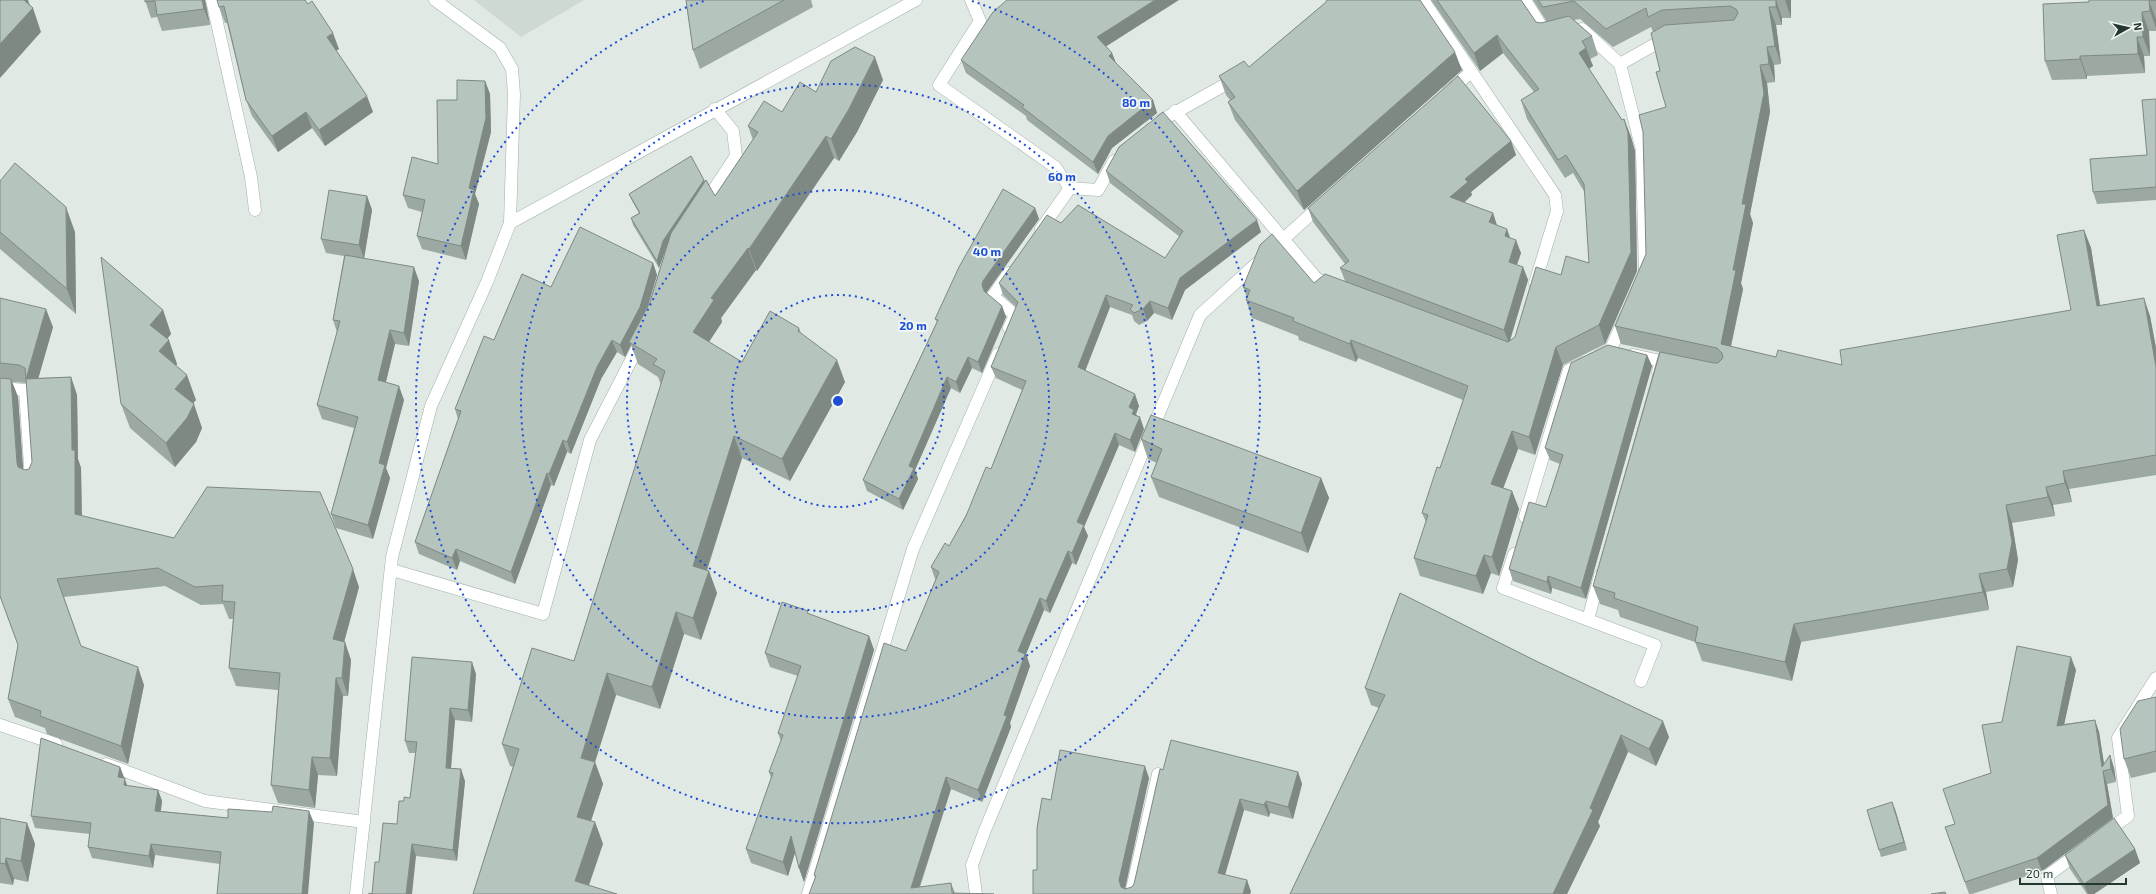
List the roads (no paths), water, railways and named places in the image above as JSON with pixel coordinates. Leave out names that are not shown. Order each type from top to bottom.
[{"type":"street","points":[[212,0],[251,177],[255,210]]},
{"type":"street","points":[[356,894],[392,570],[392,557],[431,406],[487,282],[510,223],[514,94],[512,69],[500,48],[435,0]]},
{"type":"street","points":[[510,223],[916,0]]},
{"type":"street","points":[[971,0],[980,21],[939,85],[1055,167],[1070,188]]},
{"type":"street","points":[[1423,0],[1555,195],[1557,211],[1532,293]]},
{"type":"street","points":[[1525,0],[1546,34],[1559,30]]},
{"type":"street","points":[[1571,27],[1578,26],[1620,64],[1642,150],[1645,272],[1639,286]]},
{"type":"street","points":[[1620,64],[1670,36],[1677,35]]},
{"type":"street","points":[[1442,98],[1471,72]]},
{"type":"street","points":[[1146,130],[1175,111],[1244,74]]},
{"type":"street","points":[[698,213],[736,156],[733,131],[715,110]]},
{"type":"street","points":[[1175,111],[1317,279],[1346,290]]},
{"type":"street","points":[[1070,188],[1098,190],[1117,154],[1123,149]]},
{"type":"street","points":[[1033,239],[1070,188]]},
{"type":"street","points":[[976,894],[972,865],[985,830],[1200,315],[1283,238],[1330,197]]},
{"type":"street","points":[[808,894],[913,549],[1015,315],[993,296],[1015,265]]},
{"type":"street","points":[[1521,528],[1569,370],[1611,349],[1630,307]]},
{"type":"street","points":[[392,570],[543,614],[590,440],[648,329]]},
{"type":"street","points":[[1611,349],[1676,365]]},
{"type":"street","points":[[1654,384],[1661,362]]},
{"type":"street","points":[[0,388],[25,390],[31,481]]},
{"type":"street","points":[[1517,543],[1503,588],[1655,645],[1641,681]]},
{"type":"street","points":[[1588,619],[1603,566]]},
{"type":"street","points":[[2051,894],[2047,876],[2128,816],[2118,738],[2156,678]]},
{"type":"street","points":[[0,724],[68,749]]},
{"type":"street","points":[[97,760],[205,801],[364,822]]},
{"type":"street","points":[[1132,894],[1158,774]]}]
